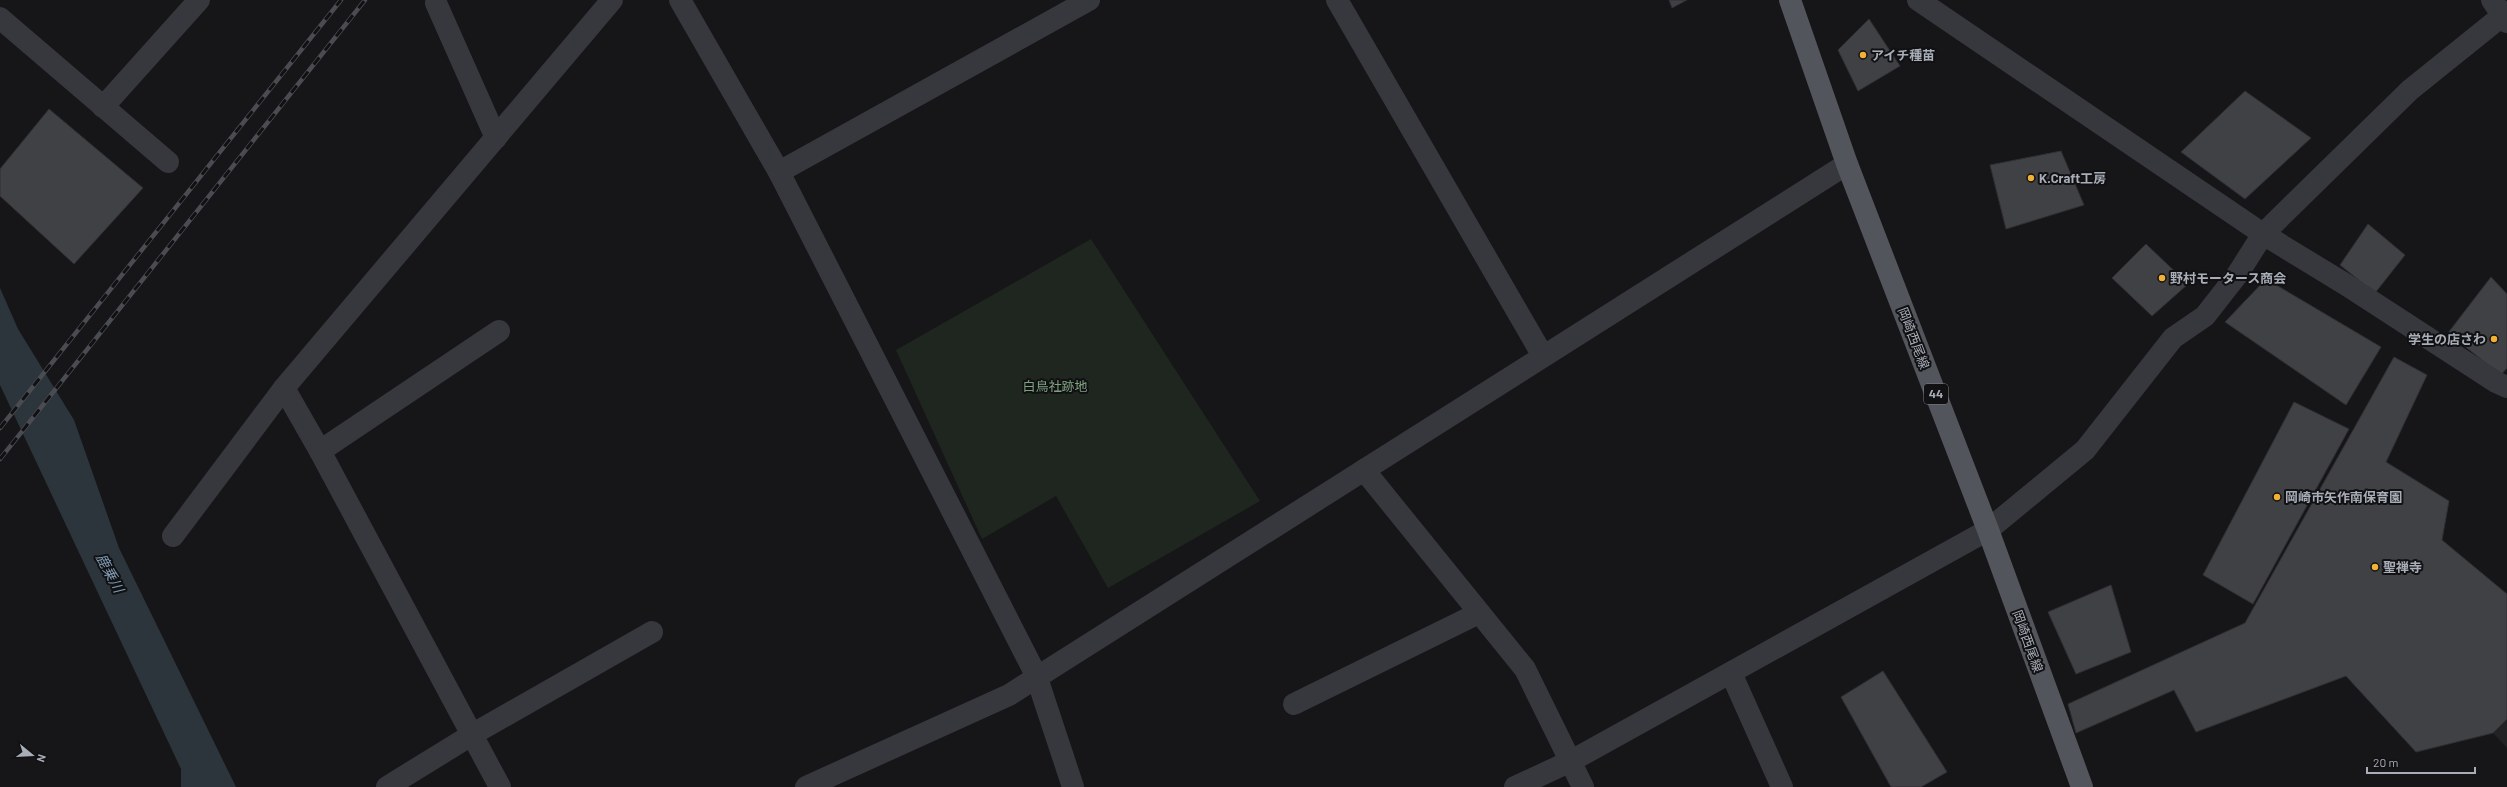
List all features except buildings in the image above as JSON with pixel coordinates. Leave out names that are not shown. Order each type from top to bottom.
[{"type":"main road","name":"岡崎西尾線","points":[[1790,0],[1847,164],[1988,530],[2082,787]]},
{"type":"street","points":[[103,107],[199,0]]},
{"type":"street","points":[[173,536],[284,388],[612,0]]},
{"type":"street","points":[[680,0],[779,172],[1036,675],[1073,787]]},
{"type":"street","points":[[779,172],[1089,0]]},
{"type":"street","points":[[1337,0],[1543,356]]},
{"type":"street","points":[[1918,0],[2263,234],[2345,284],[2496,382],[2507,387]]},
{"type":"street","points":[[436,3],[496,138]]},
{"type":"street","points":[[1515,787],[1572,761],[1988,530],[2085,450],[2173,338],[2205,316],[2237,275],[2263,234],[2410,90],[2502,13]]},
{"type":"street","points":[[0,18],[168,162]]},
{"type":"street","points":[[806,787],[1009,695],[1036,675],[1102,637],[1847,164]]},
{"type":"street","points":[[320,450],[499,331]]},
{"type":"street","points":[[284,388],[320,450],[500,787]]},
{"type":"street","points":[[1364,470],[1525,669],[1572,761],[1582,787]]},
{"type":"street","points":[[1294,704],[1480,613]]},
{"type":"street","points":[[387,787],[473,734],[652,632]]},
{"type":"street","points":[[1730,673],[1782,787]]},
{"type":"shaded area","points":[[2507,719],[2507,748],[2493,733]]},
{"type":"green space","name":"白鳥社跡地","points":[[1091,239],[1260,501],[1108,588],[1056,496],[982,539],[896,350]]},
{"type":"water","name":"鹿乗川","points":[[0,288],[18,329],[74,420],[119,548],[236,787],[181,787],[181,769],[0,385]]},
{"type":"railway","points":[[0,428],[341,0]]},
{"type":"railway","points":[[0,459],[365,0]]},
{"type":"place","name":"アイチ種苗","points":[[1863,55]]},
{"type":"place","name":"K.Craft工房","points":[[2031,178]]},
{"type":"place","name":"野村モータース商会","points":[[2162,278]]},
{"type":"place","name":"学生の店さわ","points":[[2494,339]]},
{"type":"place","name":"岡崎市矢作南保育園","points":[[2277,497]]},
{"type":"place","name":"聖禅寺","points":[[2375,567]]}]
